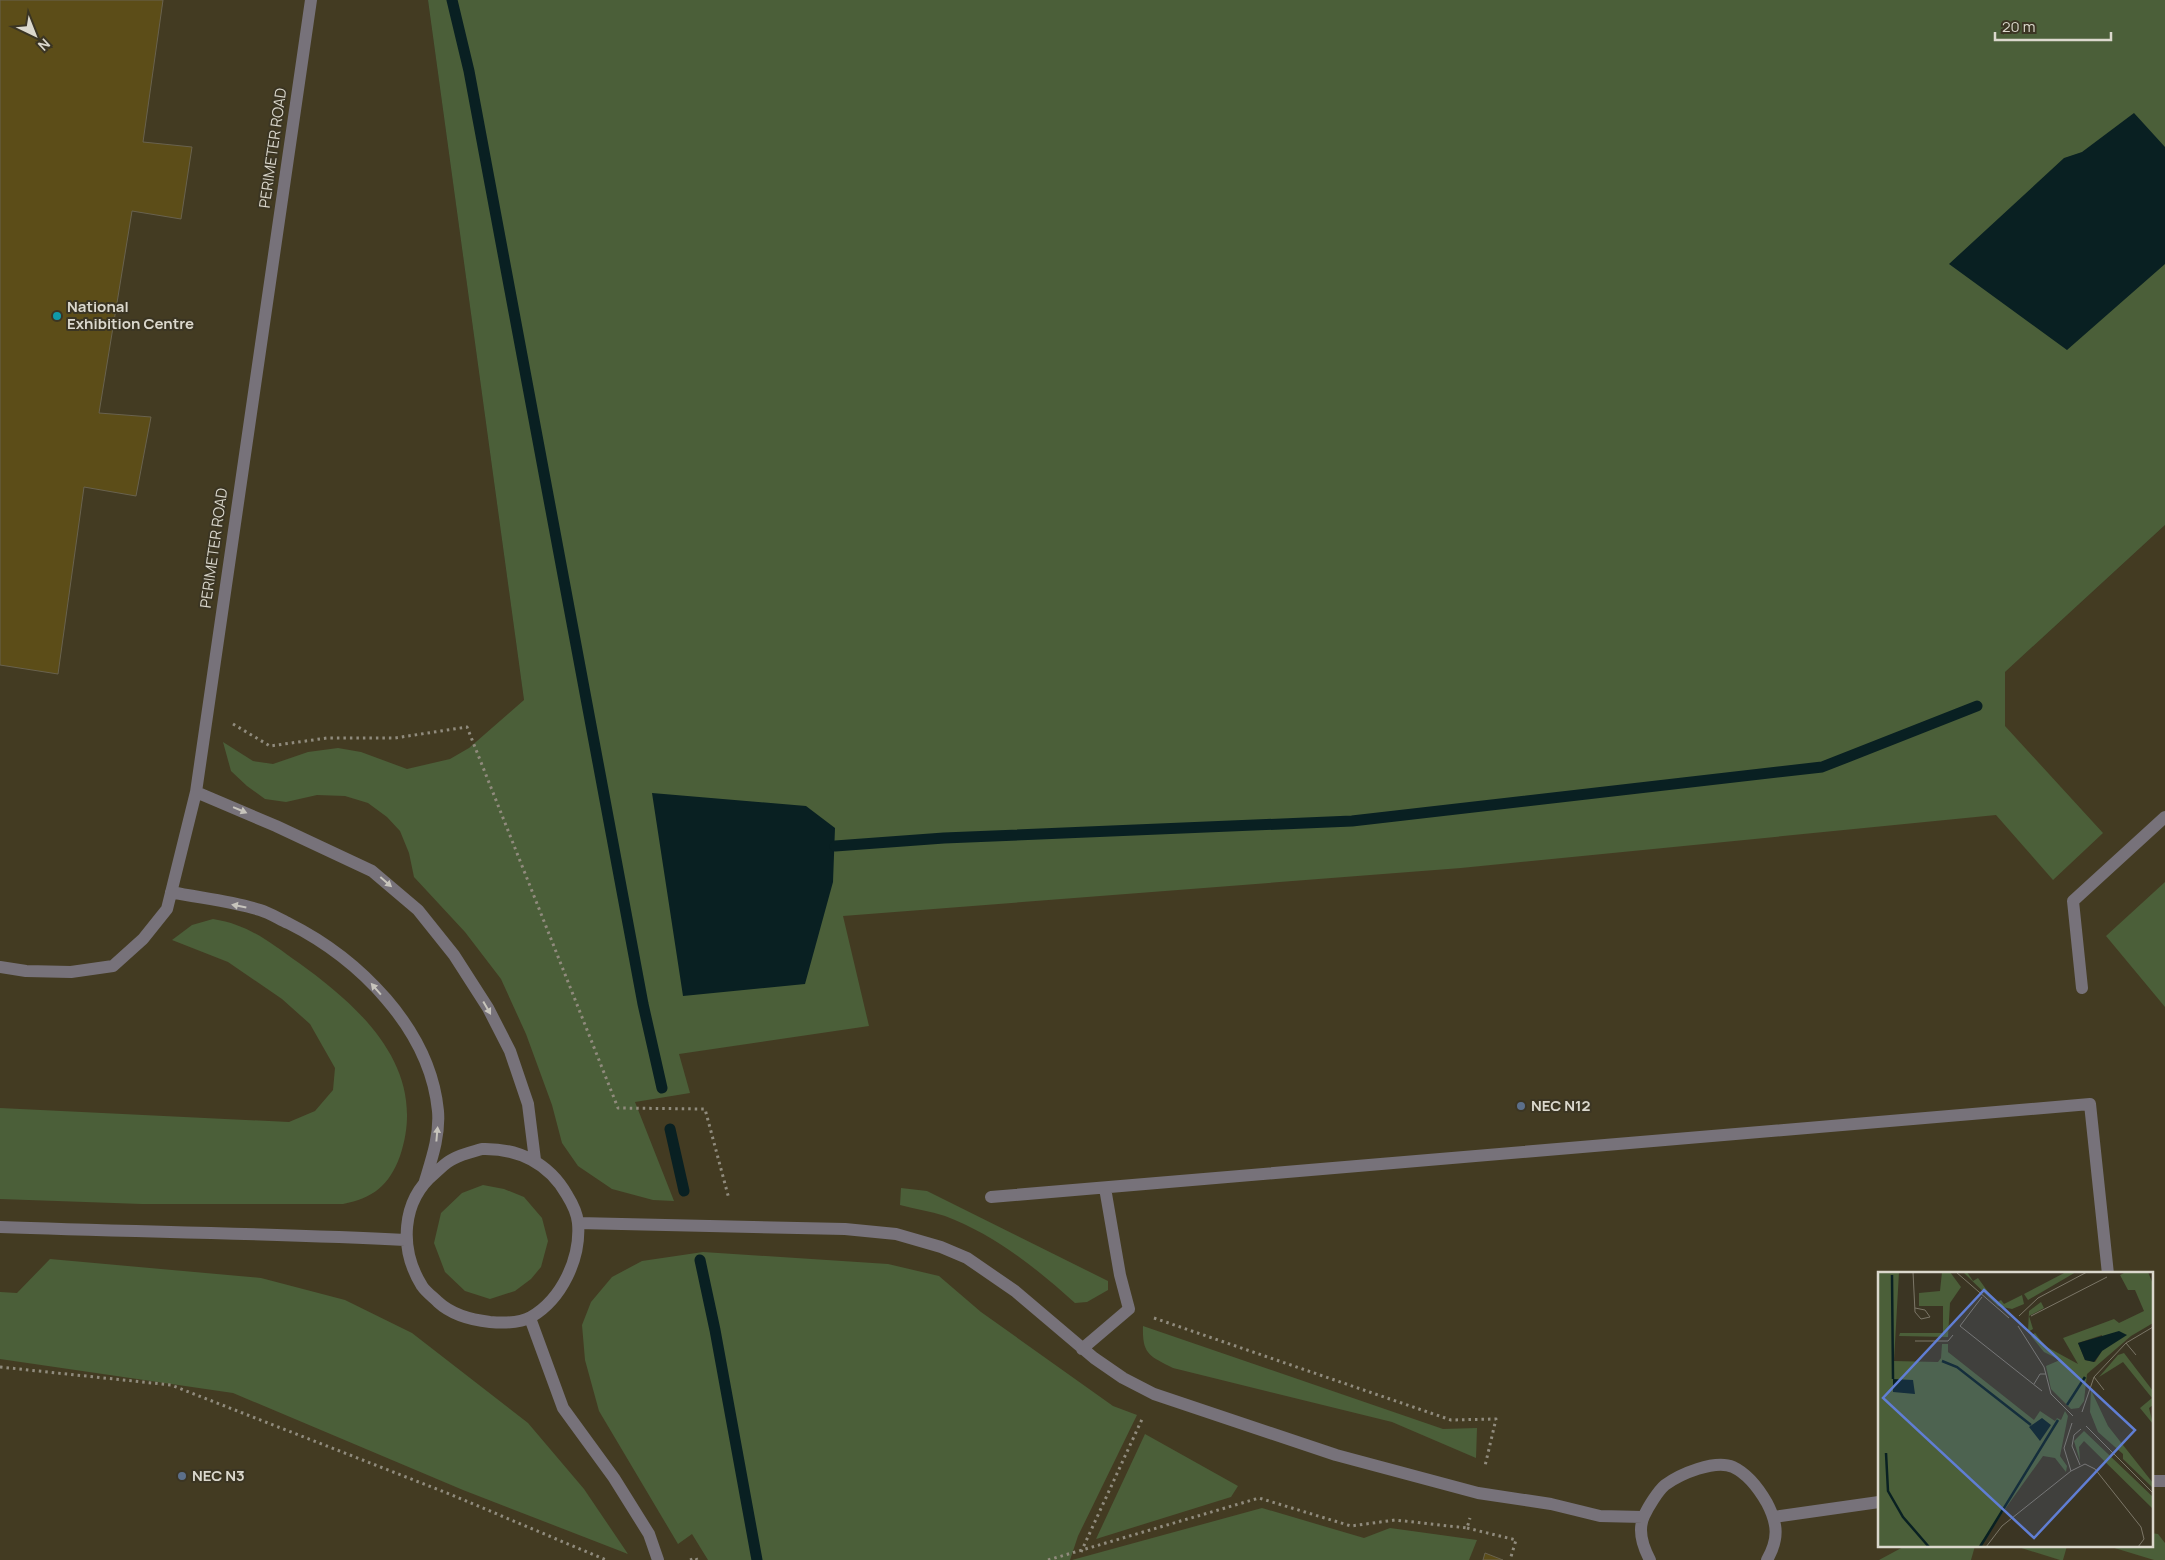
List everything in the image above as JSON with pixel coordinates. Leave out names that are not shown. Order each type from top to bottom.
[{"type":"street","name":"PERIMETER ROAD","points":[[0,967],[26,971],[71,972],[113,966],[143,939],[167,909],[196,792],[311,0]]},
{"type":"street","points":[[196,792],[276,826],[372,871],[418,910],[454,955],[488,1008],[510,1051],[528,1104],[535,1160]]},
{"type":"street","points":[[2082,988],[2073,901],[2165,817]]},
{"type":"street","points":[[171,892],[261,910],[309,933],[341,956],[368,980],[410,1031],[424,1057],[433,1084],[438,1111],[437,1138],[425,1181],[410,1209],[405,1240],[409,1260],[423,1287],[444,1307],[475,1320],[501,1323],[530,1318],[562,1286],[575,1261],[578,1223],[574,1207],[559,1181],[535,1160],[506,1150],[482,1149],[452,1159],[425,1181]]},
{"type":"street","points":[[990,1197],[2090,1104],[2108,1272]]},
{"type":"street","points":[[1082,1349],[1129,1309],[1120,1275],[1105,1188]]},
{"type":"street","points":[[578,1223],[845,1229],[887,1233],[941,1247],[967,1258],[1015,1291],[1082,1349],[1123,1378],[1154,1394],[1336,1454],[1478,1493],[1551,1504],[1600,1516],[1643,1517]]},
{"type":"street","points":[[0,1227],[151,1233],[311,1235],[405,1240]]},
{"type":"street","points":[[530,1318],[563,1408],[614,1478],[649,1534],[658,1560]]},
{"type":"street","points":[[1650,1560],[1641,1544],[1643,1517],[1664,1486],[1687,1472],[1708,1466],[1732,1467],[1758,1487],[1774,1517],[1775,1546],[1767,1560]]},
{"type":"street","points":[[2152,1481],[2165,1481]]},
{"type":"street","points":[[1774,1517],[1878,1502]]},
{"type":"path","points":[[207,708],[270,746],[327,738],[395,738],[468,726],[618,1108],[705,1109],[736,1226]]},
{"type":"path","points":[[0,1367],[171,1385],[443,1491],[606,1560]]},
{"type":"path","points":[[1081,1552],[1154,1394]]},
{"type":"path","points":[[1467,1528],[1516,1540],[1510,1560]]},
{"type":"path","points":[[690,1560],[696,1558],[697,1560]]},
{"type":"shaded area","points":[[0,0],[428,0],[524,700],[843,916],[2005,672],[2165,525],[2165,1560],[0,1560]]},
{"type":"green space","points":[[428,0],[2165,0],[2165,525],[2005,672],[2005,726],[2103,833],[2053,880],[1996,815],[1461,868],[843,916],[869,1026],[679,1054],[690,1093],[635,1102],[674,1201],[653,1200],[612,1189],[578,1166],[562,1143],[552,1105],[526,1034],[501,979],[465,932],[414,877],[409,853],[400,831],[387,817],[368,803],[345,796],[317,795],[286,802],[265,799],[231,771],[223,742],[253,761],[273,764],[308,752],[338,748],[361,752],[407,769],[450,759],[469,748],[524,700]]},
{"type":"green space","points":[[2165,882],[2165,1007],[2106,936]]},
{"type":"green space","points":[[213,919],[238,925],[259,935],[299,963],[346,1000],[367,1022],[384,1044],[398,1069],[405,1096],[407,1125],[400,1156],[385,1183],[379,1189],[363,1198],[343,1204],[142,1204],[0,1199],[0,1108],[289,1122],[315,1111],[333,1090],[335,1068],[310,1024],[282,999],[228,962],[172,940],[192,925]]},
{"type":"green space","points":[[483,1185],[504,1189],[524,1197],[542,1218],[548,1241],[541,1267],[531,1279],[515,1291],[490,1299],[465,1291],[445,1272],[434,1243],[441,1213],[462,1193]]},
{"type":"green space","points":[[901,1188],[927,1191],[1108,1281],[1108,1290],[1087,1302],[1075,1303],[1045,1277],[998,1242],[945,1216],[900,1205]]},
{"type":"green space","points":[[703,1252],[888,1264],[939,1276],[981,1312],[1113,1406],[1137,1415],[1078,1536],[1070,1560],[708,1560],[692,1534],[678,1544],[599,1411],[585,1360],[582,1325],[591,1302],[612,1277],[642,1261]]},
{"type":"green space","points":[[50,1259],[261,1278],[345,1300],[412,1333],[528,1423],[584,1489],[628,1554],[463,1490],[233,1393],[0,1359],[0,1292],[17,1293]]},
{"type":"green space","points":[[1143,1326],[1443,1429],[1477,1428],[1476,1458],[1392,1422],[1173,1368],[1153,1357],[1146,1349]]},
{"type":"green space","points":[[1145,1434],[1238,1486],[1231,1497],[1096,1539]]},
{"type":"green space","points":[[1262,1508],[1364,1538],[1390,1528],[1477,1540],[1469,1560],[1072,1560]]},
{"type":"green space","points":[[2152,1533],[2158,1534],[2165,1543],[2165,1560],[2154,1560],[2115,1548],[2152,1548]]},
{"type":"green space","points":[[1901,1548],[1974,1548],[1971,1560],[1879,1560]]},
{"type":"green space","points":[[2021,1548],[2066,1548],[2063,1560]]},
{"type":"water","points":[[2134,113],[2165,147],[2165,264],[2067,350],[1949,264],[2064,158],[2082,152]]},
{"type":"water","points":[[652,793],[806,806],[835,828],[833,882],[805,984],[683,996]]},
{"type":"building","name":"National Exhibition Centre","points":[[0,0],[163,0],[143,142],[192,147],[181,219],[132,211],[99,413],[151,417],[136,496],[84,487],[58,674],[0,665]]},
{"type":"building","points":[[1485,1553],[1503,1560],[1483,1560]]},
{"type":"waterway","points":[[452,0],[469,71],[643,1004],[662,1088]]},
{"type":"waterway","points":[[835,846],[944,838],[1352,821],[1822,767],[1977,706]]},
{"type":"waterway","points":[[670,1129],[684,1191]]},
{"type":"waterway","points":[[700,1260],[715,1330],[757,1560]]},
{"type":"place","name":"National Exhibition Centre","points":[[57,316]]},
{"type":"place","name":"NEC N12","points":[[1521,1106]]},
{"type":"place","name":"NEC N3","points":[[182,1476]]}]
